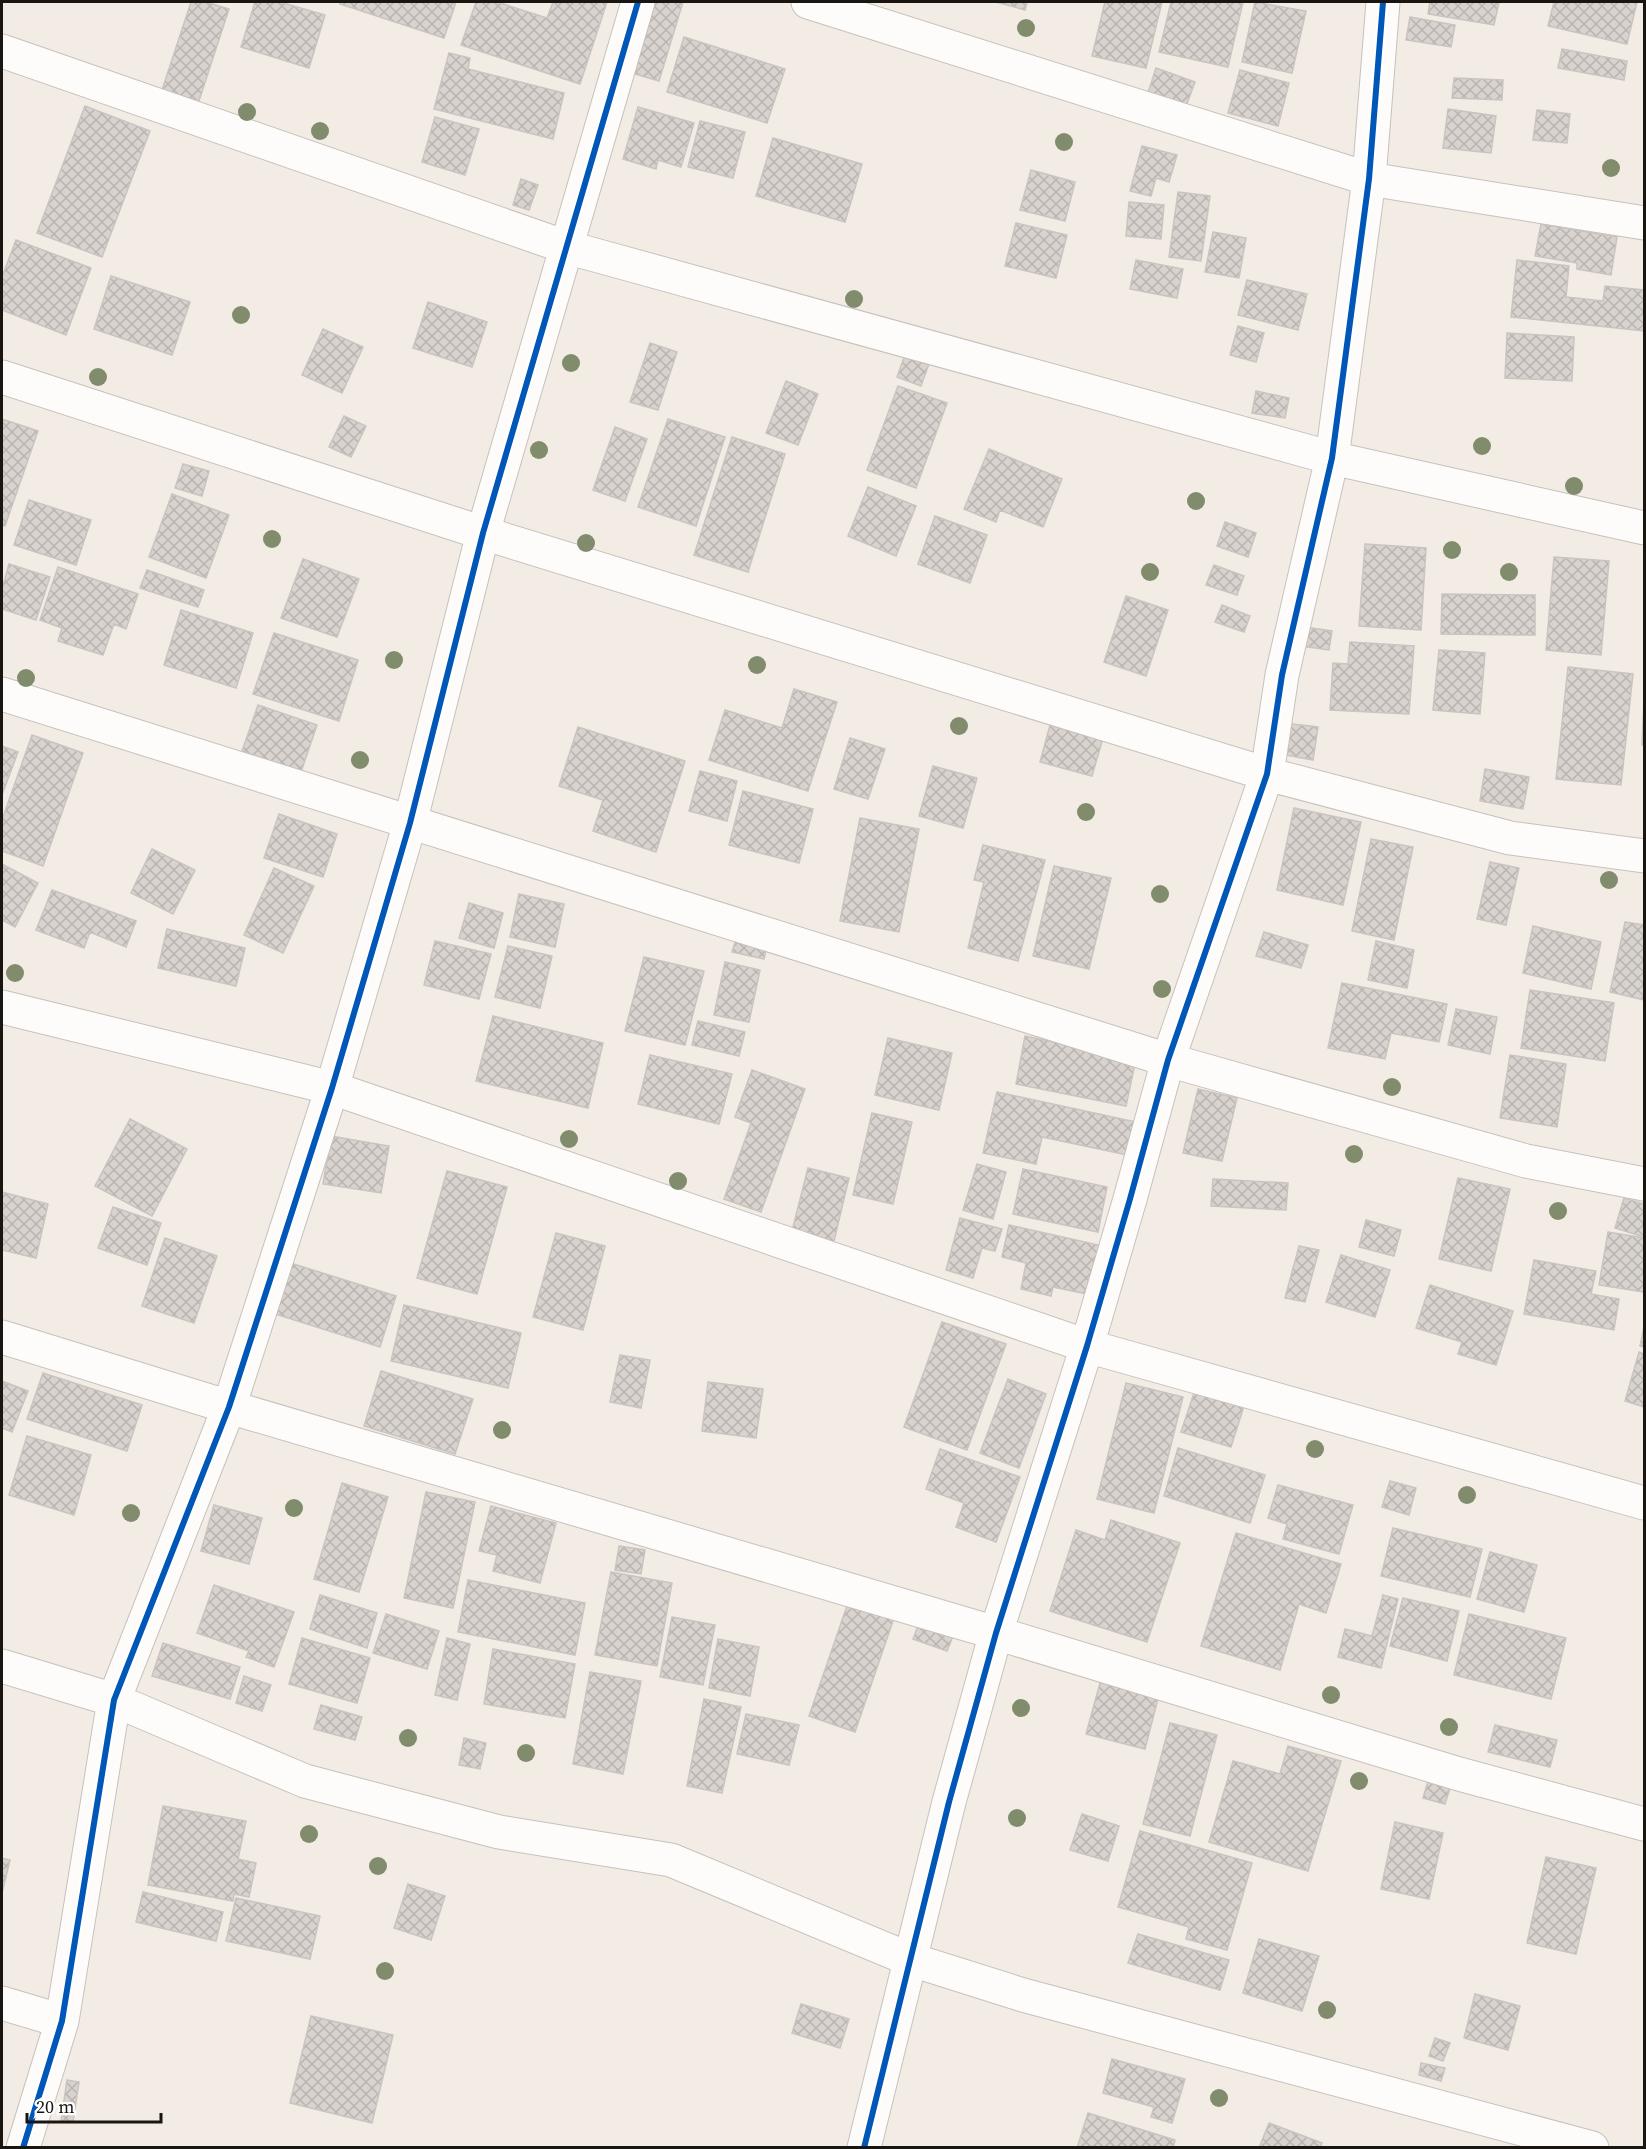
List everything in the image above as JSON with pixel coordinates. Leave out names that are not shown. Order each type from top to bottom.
[{"type":"street","points":[[23,2148],[62,2021],[114,1700],[229,1407],[332,1088],[410,823],[483,533],[638,2]]},
{"type":"street","points":[[808,2],[1369,179],[1644,223]]},
{"type":"street","points":[[864,2148],[949,1802],[996,1633],[1087,1346],[1168,1060],[1267,774],[1282,675],[1332,458],[1369,179],[1383,2]]},
{"type":"street","points":[[2,51],[566,247],[1332,458],[1644,528]]},
{"type":"street","points":[[2,377],[483,533],[1267,774],[1510,838],[1644,856]]},
{"type":"street","points":[[2,694],[1168,1060],[1526,1161],[1644,1184]]},
{"type":"street","points":[[2,1008],[332,1088],[1087,1346],[1644,1503]]},
{"type":"street","points":[[2,1337],[229,1407],[996,1633],[1459,1774],[1644,1824]]},
{"type":"street","points":[[2,1666],[114,1700],[305,1781],[499,1832],[671,1860],[909,1959],[1023,1995],[1592,2148]]},
{"type":"street","points":[[2,2003],[62,2021]]},
{"type":"building","points":[[191,2],[206,2],[229,9],[196,110],[159,99]]},
{"type":"building","points":[[255,2],[280,2],[325,15],[309,68],[241,47]]},
{"type":"building","points":[[340,2],[456,2],[444,38],[340,4]]},
{"type":"building","points":[[476,2],[497,2],[547,18],[553,2],[607,2],[580,84],[461,45]]},
{"type":"building","points":[[646,2],[683,2],[659,81],[625,71]]},
{"type":"building","points":[[996,2],[1027,2],[1025,10]]},
{"type":"building","points":[[1105,2],[1162,2],[1146,68],[1092,56]]},
{"type":"building","points":[[1171,2],[1243,2],[1228,67],[1159,52]]},
{"type":"building","points":[[1255,2],[1306,11],[1292,73],[1242,62]]},
{"type":"building","points":[[1430,2],[1499,2],[1494,25],[1428,14]]},
{"type":"building","points":[[1554,2],[1637,2],[1627,44],[1548,26]]},
{"type":"building","points":[[1410,17],[1455,25],[1451,47],[1406,40]]},
{"type":"building","points":[[684,37],[785,69],[767,123],[667,92]]},
{"type":"building","points":[[1562,49],[1627,61],[1624,80],[1558,68]]},
{"type":"building","points":[[449,53],[470,58],[468,69],[564,93],[553,139],[434,109]]},
{"type":"building","points":[[1156,68],[1195,82],[1185,109],[1147,96]]},
{"type":"building","points":[[1240,70],[1289,83],[1278,126],[1228,113]]},
{"type":"building","points":[[1454,78],[1503,80],[1502,100],[1452,98]]},
{"type":"building","points":[[85,106],[150,131],[102,257],[37,233]]},
{"type":"building","points":[[638,107],[694,123],[681,167],[658,160],[656,169],[623,159]]},
{"type":"building","points":[[1448,109],[1496,116],[1491,153],[1443,148]]},
{"type":"building","points":[[1537,110],[1570,114],[1567,143],[1533,140]]},
{"type":"building","points":[[435,117],[479,129],[465,175],[422,162]]},
{"type":"building","points":[[700,121],[745,132],[733,178],[688,167]]},
{"type":"building","points":[[773,138],[862,164],[845,222],[756,196]]},
{"type":"building","points":[[1142,146],[1177,155],[1169,182],[1156,178],[1151,196],[1130,191]]},
{"type":"building","points":[[1031,170],[1075,182],[1065,221],[1020,210]]},
{"type":"building","points":[[521,179],[538,185],[529,210],[513,205]]},
{"type":"building","points":[[1178,192],[1210,196],[1201,261],[1169,257]]},
{"type":"building","points":[[1129,202],[1164,205],[1161,239],[1126,236]]},
{"type":"building","points":[[1016,223],[1067,235],[1056,278],[1005,266]]},
{"type":"building","points":[[1541,224],[1617,237],[1611,275],[1577,269],[1577,263],[1535,256]]},
{"type":"building","points":[[1213,232],[1246,238],[1239,278],[1205,272]]},
{"type":"building","points":[[16,240],[91,268],[66,335],[2,310],[2,277]]},
{"type":"building","points":[[1136,260],[1183,269],[1177,298],[1130,289]]},
{"type":"building","points":[[1517,260],[1569,266],[1566,297],[1603,301],[1605,286],[1644,290],[1644,331],[1511,317]]},
{"type":"building","points":[[111,276],[190,302],[172,355],[94,329]]},
{"type":"building","points":[[1247,280],[1307,294],[1298,330],[1238,315]]},
{"type":"building","points":[[428,302],[487,322],[472,367],[413,348]]},
{"type":"building","points":[[1238,326],[1264,333],[1256,362],[1230,355]]},
{"type":"building","points":[[323,329],[363,347],[342,393],[302,375]]},
{"type":"building","points":[[1507,333],[1574,337],[1572,381],[1505,378]]},
{"type":"building","points":[[650,343],[677,352],[658,410],[630,402]]},
{"type":"building","points":[[906,352],[930,361],[921,386],[897,377]]},
{"type":"building","points":[[786,381],[818,394],[798,445],[766,433]]},
{"type":"building","points":[[898,386],[947,403],[916,488],[867,470]]},
{"type":"building","points":[[1256,391],[1289,398],[1285,418],[1252,413]]},
{"type":"building","points":[[344,416],[366,426],[351,457],[329,447]]},
{"type":"building","points":[[2,419],[38,431],[5,526],[2,525]]},
{"type":"building","points":[[668,419],[725,437],[696,526],[638,507]]},
{"type":"building","points":[[615,427],[647,439],[625,501],[593,490]]},
{"type":"building","points":[[732,437],[785,454],[748,572],[694,555]]},
{"type":"building","points":[[989,449],[1062,479],[1043,527],[1000,510],[996,522],[964,509]]},
{"type":"building","points":[[183,464],[209,471],[202,496],[175,488]]},
{"type":"building","points":[[868,487],[916,506],[896,556],[848,536]]},
{"type":"building","points":[[172,494],[229,515],[206,578],[149,557]]},
{"type":"building","points":[[29,500],[91,520],[76,565],[14,545]]},
{"type":"building","points":[[935,516],[987,535],[970,583],[918,564]]},
{"type":"building","points":[[1225,522],[1256,533],[1248,557],[1217,546]]},
{"type":"building","points":[[1365,544],[1426,548],[1421,630],[1359,626]]},
{"type":"building","points":[[1554,557],[1609,561],[1601,655],[1546,650]]},
{"type":"building","points":[[303,559],[359,579],[337,637],[281,618]]},
{"type":"building","points":[[9,564],[50,577],[36,620],[2,609],[2,589]]},
{"type":"building","points":[[1214,565],[1244,576],[1237,595],[1206,585]]},
{"type":"building","points":[[58,567],[138,594],[126,629],[114,624],[103,655],[58,641],[62,628],[40,620]]},
{"type":"building","points":[[147,570],[204,590],[198,607],[140,588]]},
{"type":"building","points":[[1442,594],[1535,595],[1535,635],[1441,634]]},
{"type":"building","points":[[1126,596],[1168,610],[1146,676],[1104,662]]},
{"type":"building","points":[[1222,605],[1250,616],[1244,632],[1215,622]]},
{"type":"building","points":[[181,610],[253,633],[236,688],[164,665]]},
{"type":"building","points":[[1304,627],[1332,631],[1329,650],[1301,646]]},
{"type":"building","points":[[274,633],[358,660],[339,721],[253,694]]},
{"type":"building","points":[[1350,642],[1414,646],[1409,714],[1330,710],[1333,663],[1348,664]]},
{"type":"building","points":[[1439,650],[1485,653],[1480,714],[1433,710]]},
{"type":"building","points":[[1568,667],[1633,674],[1621,785],[1556,779]]},
{"type":"building","points":[[794,689],[837,702],[808,791],[709,760],[725,710],[782,728]]},
{"type":"building","points":[[1644,701],[1644,745],[1642,745]]},
{"type":"building","points":[[258,705],[317,725],[301,772],[242,751]]},
{"type":"building","points":[[1284,723],[1318,727],[1313,760],[1280,754]]},
{"type":"building","points":[[1050,725],[1103,738],[1092,776],[1040,762]]},
{"type":"building","points":[[578,727],[685,761],[656,852],[593,831],[603,800],[559,786]]},
{"type":"building","points":[[32,735],[83,753],[43,866],[2,851],[2,820]]},
{"type":"building","points":[[850,738],[885,749],[868,799],[834,789]]},
{"type":"building","points":[[2,746],[18,752],[2,795]]},
{"type":"building","points":[[933,766],[977,778],[963,828],[919,816]]},
{"type":"building","points":[[1485,769],[1529,777],[1523,809],[1480,801]]},
{"type":"building","points":[[700,771],[737,781],[727,821],[689,811]]},
{"type":"building","points":[[743,791],[813,809],[799,863],[729,845]]},
{"type":"building","points":[[1294,808],[1361,822],[1343,905],[1277,890]]},
{"type":"building","points":[[279,814],[337,834],[323,877],[264,858]]},
{"type":"building","points":[[860,818],[919,829],[899,932],[840,921]]},
{"type":"building","points":[[1371,839],[1413,847],[1394,940],[1352,931]]},
{"type":"building","points":[[983,845],[1045,860],[1018,961],[968,948],[984,882],[974,880]]},
{"type":"building","points":[[152,849],[195,870],[173,914],[131,893]]},
{"type":"building","points":[[1490,862],[1519,868],[1506,925],[1477,919]]},
{"type":"building","points":[[2,864],[38,883],[15,927],[2,920]]},
{"type":"building","points":[[1054,866],[1111,878],[1089,969],[1033,956]]},
{"type":"building","points":[[274,868],[314,886],[283,953],[244,935]]},
{"type":"building","points":[[52,890],[136,921],[126,947],[90,932],[84,948],[36,930]]},
{"type":"building","points":[[519,894],[564,904],[555,947],[510,937]]},
{"type":"building","points":[[469,903],[503,913],[494,948],[459,938]]},
{"type":"building","points":[[1625,922],[1644,925],[1644,1000],[1610,992]]},
{"type":"building","points":[[1533,926],[1601,942],[1591,989],[1523,973]]},
{"type":"building","points":[[167,929],[245,948],[236,986],[158,968]]},
{"type":"building","points":[[1264,932],[1308,945],[1301,968],[1256,956]]},
{"type":"building","points":[[736,939],[767,945],[764,959],[732,952]]},
{"type":"building","points":[[435,941],[491,954],[479,999],[424,985]]},
{"type":"building","points":[[1376,941],[1414,950],[1407,988],[1368,980]]},
{"type":"building","points":[[508,946],[552,956],[540,1008],[495,997]]},
{"type":"building","points":[[644,957],[704,971],[685,1045],[625,1031]]},
{"type":"building","points":[[725,962],[760,970],[749,1022],[714,1015]]},
{"type":"building","points":[[1342,983],[1447,1004],[1439,1042],[1391,1033],[1385,1059],[1328,1048]]},
{"type":"building","points":[[1530,990],[1614,1003],[1605,1061],[1521,1048]]},
{"type":"building","points":[[1456,1009],[1497,1017],[1490,1054],[1448,1045]]},
{"type":"building","points":[[493,1016],[603,1043],[588,1108],[476,1081]]},
{"type":"building","points":[[698,1021],[745,1032],[739,1056],[692,1045]]},
{"type":"building","points":[[1025,1036],[1136,1059],[1126,1106],[1016,1084]]},
{"type":"building","points":[[888,1038],[952,1053],[939,1110],[875,1095]]},
{"type":"building","points":[[650,1055],[732,1074],[719,1124],[638,1104]]},
{"type":"building","points":[[1510,1055],[1566,1064],[1557,1127],[1500,1118]]},
{"type":"building","points":[[752,1070],[805,1089],[761,1212],[724,1199],[751,1123],[735,1117]]},
{"type":"building","points":[[1198,1089],[1237,1098],[1222,1161],[1183,1153]]},
{"type":"building","points":[[997,1092],[1136,1122],[1128,1155],[1042,1137],[1036,1164],[983,1153]]},
{"type":"building","points":[[872,1113],[912,1122],[893,1204],[853,1195]]},
{"type":"building","points":[[130,1119],[187,1149],[152,1216],[95,1186]]},
{"type":"building","points":[[331,1136],[389,1146],[381,1193],[323,1184]]},
{"type":"building","points":[[977,1164],[1006,1172],[993,1219],[963,1210]]},
{"type":"building","points":[[808,1168],[849,1178],[833,1245],[791,1235]]},
{"type":"building","points":[[1023,1169],[1107,1187],[1098,1232],[1013,1214]]},
{"type":"building","points":[[447,1171],[507,1187],[477,1294],[417,1278]]},
{"type":"building","points":[[1458,1178],[1510,1189],[1491,1271],[1439,1259]]},
{"type":"building","points":[[1213,1179],[1288,1183],[1286,1210],[1211,1206]]},
{"type":"building","points":[[2,1192],[48,1204],[36,1258],[2,1250]]},
{"type":"building","points":[[1624,1198],[1644,1204],[1644,1237],[1615,1228]]},
{"type":"building","points":[[113,1207],[161,1223],[147,1265],[98,1248]]},
{"type":"building","points":[[960,1218],[1002,1229],[995,1251],[982,1248],[973,1278],[946,1270]]},
{"type":"building","points":[[1366,1220],[1401,1230],[1394,1256],[1359,1247]]},
{"type":"building","points":[[1009,1225],[1103,1246],[1092,1295],[1053,1287],[1051,1296],[1021,1289],[1026,1263],[1002,1257]]},
{"type":"building","points":[[1608,1232],[1644,1238],[1644,1292],[1599,1285]]},
{"type":"building","points":[[556,1233],[605,1246],[583,1330],[533,1317]]},
{"type":"building","points":[[165,1238],[217,1256],[194,1323],[142,1306]]},
{"type":"building","points":[[1299,1246],[1319,1250],[1305,1302],[1285,1298]]},
{"type":"building","points":[[1341,1255],[1390,1270],[1375,1317],[1326,1302]]},
{"type":"building","points":[[1534,1260],[1596,1271],[1591,1294],[1619,1299],[1614,1330],[1524,1314]]},
{"type":"building","points":[[284,1261],[396,1296],[380,1347],[269,1312]]},
{"type":"building","points":[[1430,1285],[1513,1311],[1496,1365],[1458,1354],[1462,1342],[1416,1328]]},
{"type":"building","points":[[404,1305],[521,1333],[508,1388],[391,1361]]},
{"type":"building","points":[[942,1322],[1006,1344],[967,1450],[904,1427]]},
{"type":"building","points":[[1644,1327],[1644,1347],[1640,1346]]},
{"type":"building","points":[[1639,1352],[1644,1354],[1644,1407],[1625,1401]]},
{"type":"building","points":[[620,1355],[650,1360],[641,1408],[610,1402]]},
{"type":"building","points":[[381,1371],[473,1399],[455,1454],[364,1426]]},
{"type":"building","points":[[43,1373],[142,1405],[127,1451],[27,1419]]},
{"type":"building","points":[[1008,1379],[1046,1394],[1019,1468],[980,1453]]},
{"type":"building","points":[[2,1381],[28,1391],[12,1432],[2,1428]]},
{"type":"building","points":[[708,1382],[763,1389],[756,1438],[702,1431]]},
{"type":"building","points":[[1126,1383],[1183,1397],[1154,1513],[1097,1499]]},
{"type":"building","points":[[1195,1390],[1244,1406],[1231,1447],[1181,1432]]},
{"type":"building","points":[[27,1436],[91,1455],[74,1515],[9,1495]]},
{"type":"building","points":[[1178,1448],[1265,1475],[1250,1523],[1164,1496]]},
{"type":"building","points":[[940,1449],[1020,1477],[996,1542],[956,1527],[964,1503],[926,1489]]},
{"type":"building","points":[[1390,1481],[1416,1488],[1409,1515],[1382,1507]]},
{"type":"building","points":[[342,1483],[388,1497],[359,1592],[314,1579]]},
{"type":"building","points":[[1278,1485],[1353,1505],[1339,1554],[1283,1539],[1287,1524],[1268,1518]]},
{"type":"building","points":[[426,1492],[475,1502],[453,1608],[404,1598]]},
{"type":"building","points":[[214,1505],[262,1518],[249,1564],[201,1551]]},
{"type":"building","points":[[491,1506],[556,1523],[540,1583],[493,1571],[497,1555],[479,1551]]},
{"type":"building","points":[[1111,1520],[1180,1543],[1147,1642],[1050,1611],[1076,1530],[1105,1540]]},
{"type":"building","points":[[1393,1528],[1482,1549],[1470,1597],[1381,1576]]},
{"type":"building","points":[[1236,1533],[1341,1564],[1326,1613],[1299,1604],[1280,1670],[1201,1646]]},
{"type":"building","points":[[619,1546],[645,1550],[641,1574],[615,1570]]},
{"type":"building","points":[[1490,1552],[1537,1565],[1524,1612],[1477,1599]]},
{"type":"building","points":[[611,1572],[672,1583],[657,1666],[595,1655]]},
{"type":"building","points":[[468,1580],[585,1603],[575,1655],[458,1632]]},
{"type":"building","points":[[214,1585],[294,1612],[274,1667],[246,1657],[249,1651],[197,1633]]},
{"type":"building","points":[[320,1595],[377,1613],[367,1648],[310,1629]]},
{"type":"building","points":[[1383,1595],[1398,1599],[1381,1668],[1338,1657],[1345,1629],[1372,1636]]},
{"type":"building","points":[[1403,1598],[1459,1611],[1447,1661],[1390,1646]]},
{"type":"building","points":[[848,1603],[894,1618],[855,1732],[809,1716]]},
{"type":"building","points":[[386,1614],[439,1631],[427,1669],[373,1653]]},
{"type":"building","points":[[1469,1614],[1566,1638],[1551,1699],[1454,1675]]},
{"type":"building","points":[[672,1617],[715,1625],[703,1685],[660,1677]]},
{"type":"building","points":[[921,1618],[955,1631],[947,1651],[913,1639]]},
{"type":"building","points":[[302,1638],[370,1658],[357,1703],[289,1684]]},
{"type":"building","points":[[447,1638],[470,1644],[457,1700],[435,1695]]},
{"type":"building","points":[[718,1639],[759,1647],[750,1696],[709,1688]]},
{"type":"building","points":[[163,1643],[240,1667],[230,1699],[152,1676]]},
{"type":"building","points":[[493,1649],[575,1664],[565,1718],[484,1704]]},
{"type":"building","points":[[590,1672],[641,1681],[623,1774],[573,1764]]},
{"type":"building","points":[[244,1676],[271,1685],[262,1711],[236,1703]]},
{"type":"building","points":[[1102,1676],[1160,1691],[1145,1749],[1086,1734]]},
{"type":"building","points":[[704,1699],[741,1707],[722,1793],[687,1786]]},
{"type":"building","points":[[321,1705],[362,1717],[355,1740],[314,1729]]},
{"type":"building","points":[[746,1714],[799,1725],[789,1765],[737,1754]]},
{"type":"building","points":[[1170,1723],[1217,1735],[1190,1836],[1143,1824]]},
{"type":"building","points":[[1495,1725],[1557,1740],[1550,1767],[1488,1752]]},
{"type":"building","points":[[464,1738],[486,1743],[480,1769],[459,1765]]},
{"type":"building","points":[[1288,1746],[1341,1761],[1308,1871],[1209,1842],[1233,1761],[1280,1774]]},
{"type":"building","points":[[1429,1778],[1451,1785],[1445,1804],[1423,1798]]},
{"type":"building","points":[[163,1806],[246,1821],[238,1859],[256,1863],[249,1897],[234,1894],[233,1901],[148,1885]]},
{"type":"building","points":[[1082,1814],[1119,1826],[1108,1861],[1070,1850]]},
{"type":"building","points":[[1395,1822],[1443,1833],[1429,1899],[1381,1889]]},
{"type":"building","points":[[1140,1831],[1252,1863],[1227,1950],[1186,1939],[1189,1927],[1118,1907]]},
{"type":"building","points":[[1546,1857],[1596,1868],[1576,1954],[1527,1943]]},
{"type":"building","points":[[2,1858],[10,1860],[2,1893]]},
{"type":"building","points":[[408,1884],[445,1896],[431,1940],[394,1928]]},
{"type":"building","points":[[143,1892],[223,1912],[216,1941],[136,1922]]},
{"type":"building","points":[[236,1898],[320,1916],[310,1959],[226,1941]]},
{"type":"building","points":[[1138,1934],[1229,1960],[1220,1990],[1128,1963]]},
{"type":"building","points":[[1259,1939],[1319,1956],[1302,2011],[1243,1993]]},
{"type":"building","points":[[1475,1994],[1520,2006],[1508,2050],[1464,2038]]},
{"type":"building","points":[[801,2004],[849,2019],[840,2048],[792,2033]]},
{"type":"building","points":[[311,2016],[393,2035],[372,2123],[290,2103]]},
{"type":"building","points":[[1435,2038],[1450,2043],[1443,2061],[1429,2056]]},
{"type":"building","points":[[1112,2059],[1185,2079],[1172,2123],[1151,2117],[1154,2107],[1103,2093]]},
{"type":"building","points":[[1421,2063],[1445,2068],[1441,2081],[1419,2075]]},
{"type":"building","points":[[67,2080],[79,2082],[73,2122],[61,2121]]},
{"type":"building","points":[[1088,2113],[1175,2140],[1173,2148],[1077,2148]]},
{"type":"building","points":[[1269,2123],[1322,2143],[1320,2148],[1259,2148]]},
{"type":"cycle path","points":[[23,2148],[62,2021],[114,1700],[229,1407],[332,1088],[410,823],[483,533],[638,2]]},
{"type":"cycle path","points":[[864,2148],[949,1802],[996,1633],[1087,1346],[1168,1060],[1267,774],[1282,675],[1332,458],[1369,179],[1383,2]]}]
